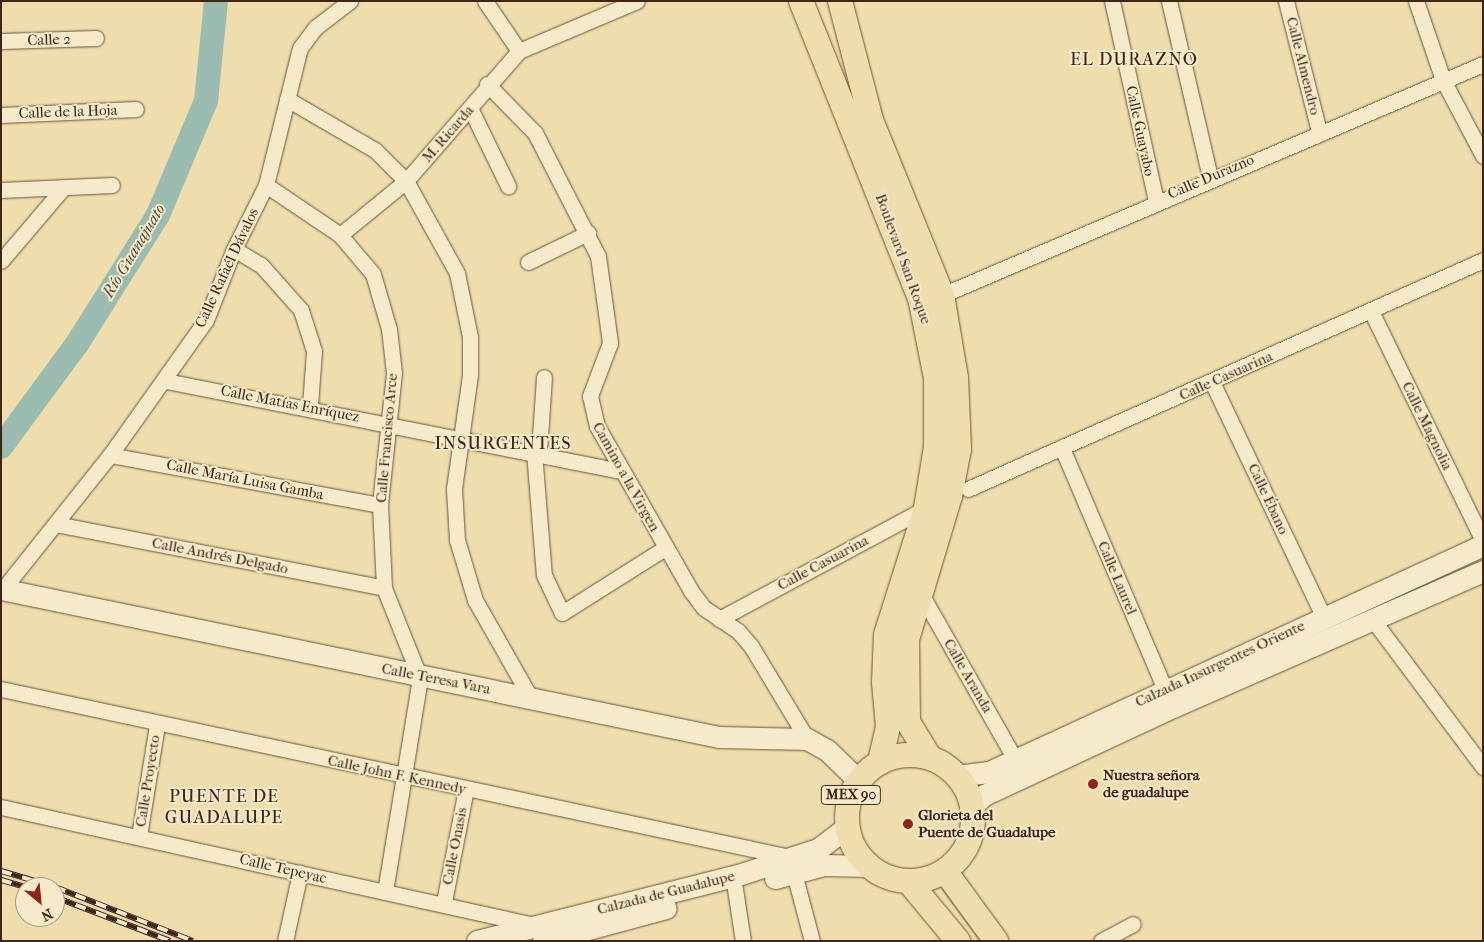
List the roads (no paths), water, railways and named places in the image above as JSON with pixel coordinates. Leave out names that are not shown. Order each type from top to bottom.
[{"type":"main road","name":"Boulevard San Roque","points":[[801,1],[894,229],[931,339],[938,412],[926,508],[886,635],[884,682],[888,727],[880,763]]},
{"type":"main road","name":"Boulevard San Roque","points":[[840,1],[871,120],[942,295],[956,378],[959,449],[950,496],[906,638],[904,682],[908,722],[930,758]]},
{"type":"main road","name":"Calzada Insurgentes Oriente","points":[[972,806],[984,796],[1323,616],[1483,545]]},
{"type":"main road","name":"Calzada Insurgentes Oriente","points":[[956,776],[976,776],[1016,761],[1169,698],[1373,620],[1483,571]]},
{"type":"main road","name":"Calle Teresa Vara","points":[[2,589],[420,678],[530,697],[719,737],[807,739],[827,750],[859,781]]},
{"type":"main road","name":"MEX 90","points":[[909,882],[888,878],[868,866],[854,849],[847,827],[851,796],[859,781],[880,763],[896,757],[930,758]]},
{"type":"main road","points":[[930,758],[956,776],[972,806],[968,842],[945,871],[909,882],[958,941]]},
{"type":"main road","name":"Calzada de Guadalupe","points":[[539,933],[564,935],[735,889],[794,866],[847,827]]},
{"type":"main road","name":"Calzada de Guadalupe","points":[[477,941],[539,933],[794,866],[833,864],[868,866]]},
{"type":"main road","points":[[945,871],[996,941]]},
{"type":"street","name":"Calle Rafaél Dávalos","points":[[2,589],[110,455],[166,381],[206,320],[234,249],[266,185],[300,48],[316,27],[350,1]]},
{"type":"street","points":[[485,1],[519,51],[637,1]]},
{"type":"street","name":"Calle Guayabo","points":[[1112,1],[1156,201]]},
{"type":"street","points":[[1169,1],[1210,178]]},
{"type":"street","name":"Calle Almendro","points":[[1286,1],[1320,131]]},
{"type":"street","points":[[1416,1],[1443,80],[1483,156]]},
{"type":"street","name":"Calle 2","points":[[1,41],[96,38]]},
{"type":"street","name":"M. Ricarda","points":[[340,235],[406,182],[471,110],[487,84],[519,51]]},
{"type":"street","name":"Calle Durazno","points":[[942,295],[1156,201],[1483,64]]},
{"type":"street","name":"Camino a la Virgen","points":[[487,84],[535,133],[588,233],[602,280],[610,343],[589,405],[620,470],[665,548],[704,608],[751,646],[807,739]]},
{"type":"street","points":[[288,99],[374,150],[406,182],[457,273],[465,304],[470,375],[464,439],[453,510],[463,562],[476,600],[530,697]]},
{"type":"street","name":"Calle de la Hoja","points":[[1,115],[136,109]]},
{"type":"street","points":[[471,110],[508,186]]},
{"type":"street","points":[[1,190],[112,185]]},
{"type":"street","name":"Calle Francisco Arce","points":[[266,185],[340,235],[373,274],[389,329],[394,373],[380,505],[384,588],[420,678]]},
{"type":"street","points":[[1,261],[64,187]]},
{"type":"street","points":[[528,262],[588,233]]},
{"type":"street","points":[[234,249],[261,265],[300,310],[314,350],[310,406]]},
{"type":"street","name":"Calle Casuarina","points":[[968,489],[1483,260]]},
{"type":"street","name":"Calle Magnolia","points":[[1371,311],[1483,540]]},
{"type":"street","points":[[544,377],[537,452],[544,576],[562,613],[665,548]]},
{"type":"street","name":"Calle Matías Enríquez","points":[[166,381],[310,406],[620,470]]},
{"type":"street","name":"Calle Ébano","points":[[1212,382],[1323,616]]},
{"type":"street","name":"Calle Laurel","points":[[1062,448],[1169,698]]},
{"type":"street","name":"Calle María Luisa Gamba","points":[[110,455],[380,505]]},
{"type":"street","name":"Calle Casuarina","points":[[719,619],[926,508]]},
{"type":"street","name":"Calle Andrés Delgado","points":[[56,524],[384,588]]},
{"type":"street","name":"Calle Aranda","points":[[920,592],[1016,761]]},
{"type":"street","points":[[1373,620],[1483,767]]},
{"type":"street","points":[[385,892],[406,778],[420,678]]},
{"type":"street","name":"Calle John F. Kennedy","points":[[1,689],[158,725],[466,789],[794,866]]},
{"type":"street","name":"Calle Proyecto","points":[[139,836],[158,725]]},
{"type":"street","name":"Calle Onasis","points":[[444,902],[466,789]]},
{"type":"street","name":"Calle Tepeyac","points":[[1,807],[139,836],[385,892],[444,902],[539,933]]},
{"type":"street","points":[[794,866],[812,941]]},
{"type":"street","points":[[286,941],[300,873]]},
{"type":"street","points":[[735,889],[743,941]]},
{"type":"street","points":[[1101,941],[1133,924]]},
{"type":"waterway","name":"Río Guanajuato","points":[[1,447],[77,344],[158,215],[206,101],[216,1]]},
{"type":"railway","points":[[1,871],[21,877]]},
{"type":"railway","points":[[1,880],[15,884]]},
{"type":"railway","points":[[65,891],[193,941]]},
{"type":"railway","points":[[65,901],[170,941]]},
{"type":"place","name":"Nuestra señora de guadalupe","points":[[1093,784]]},
{"type":"place","name":"Glorieta del Puente de Guadalupe","points":[[908,824]]},
{"type":"district","name":"EL DURAZNO","points":[[1134,60]]},
{"type":"district","name":"INSURGENTES","points":[[503,444]]},
{"type":"district","name":"PUENTE DE GUADALUPE","points":[[224,808]]}]
